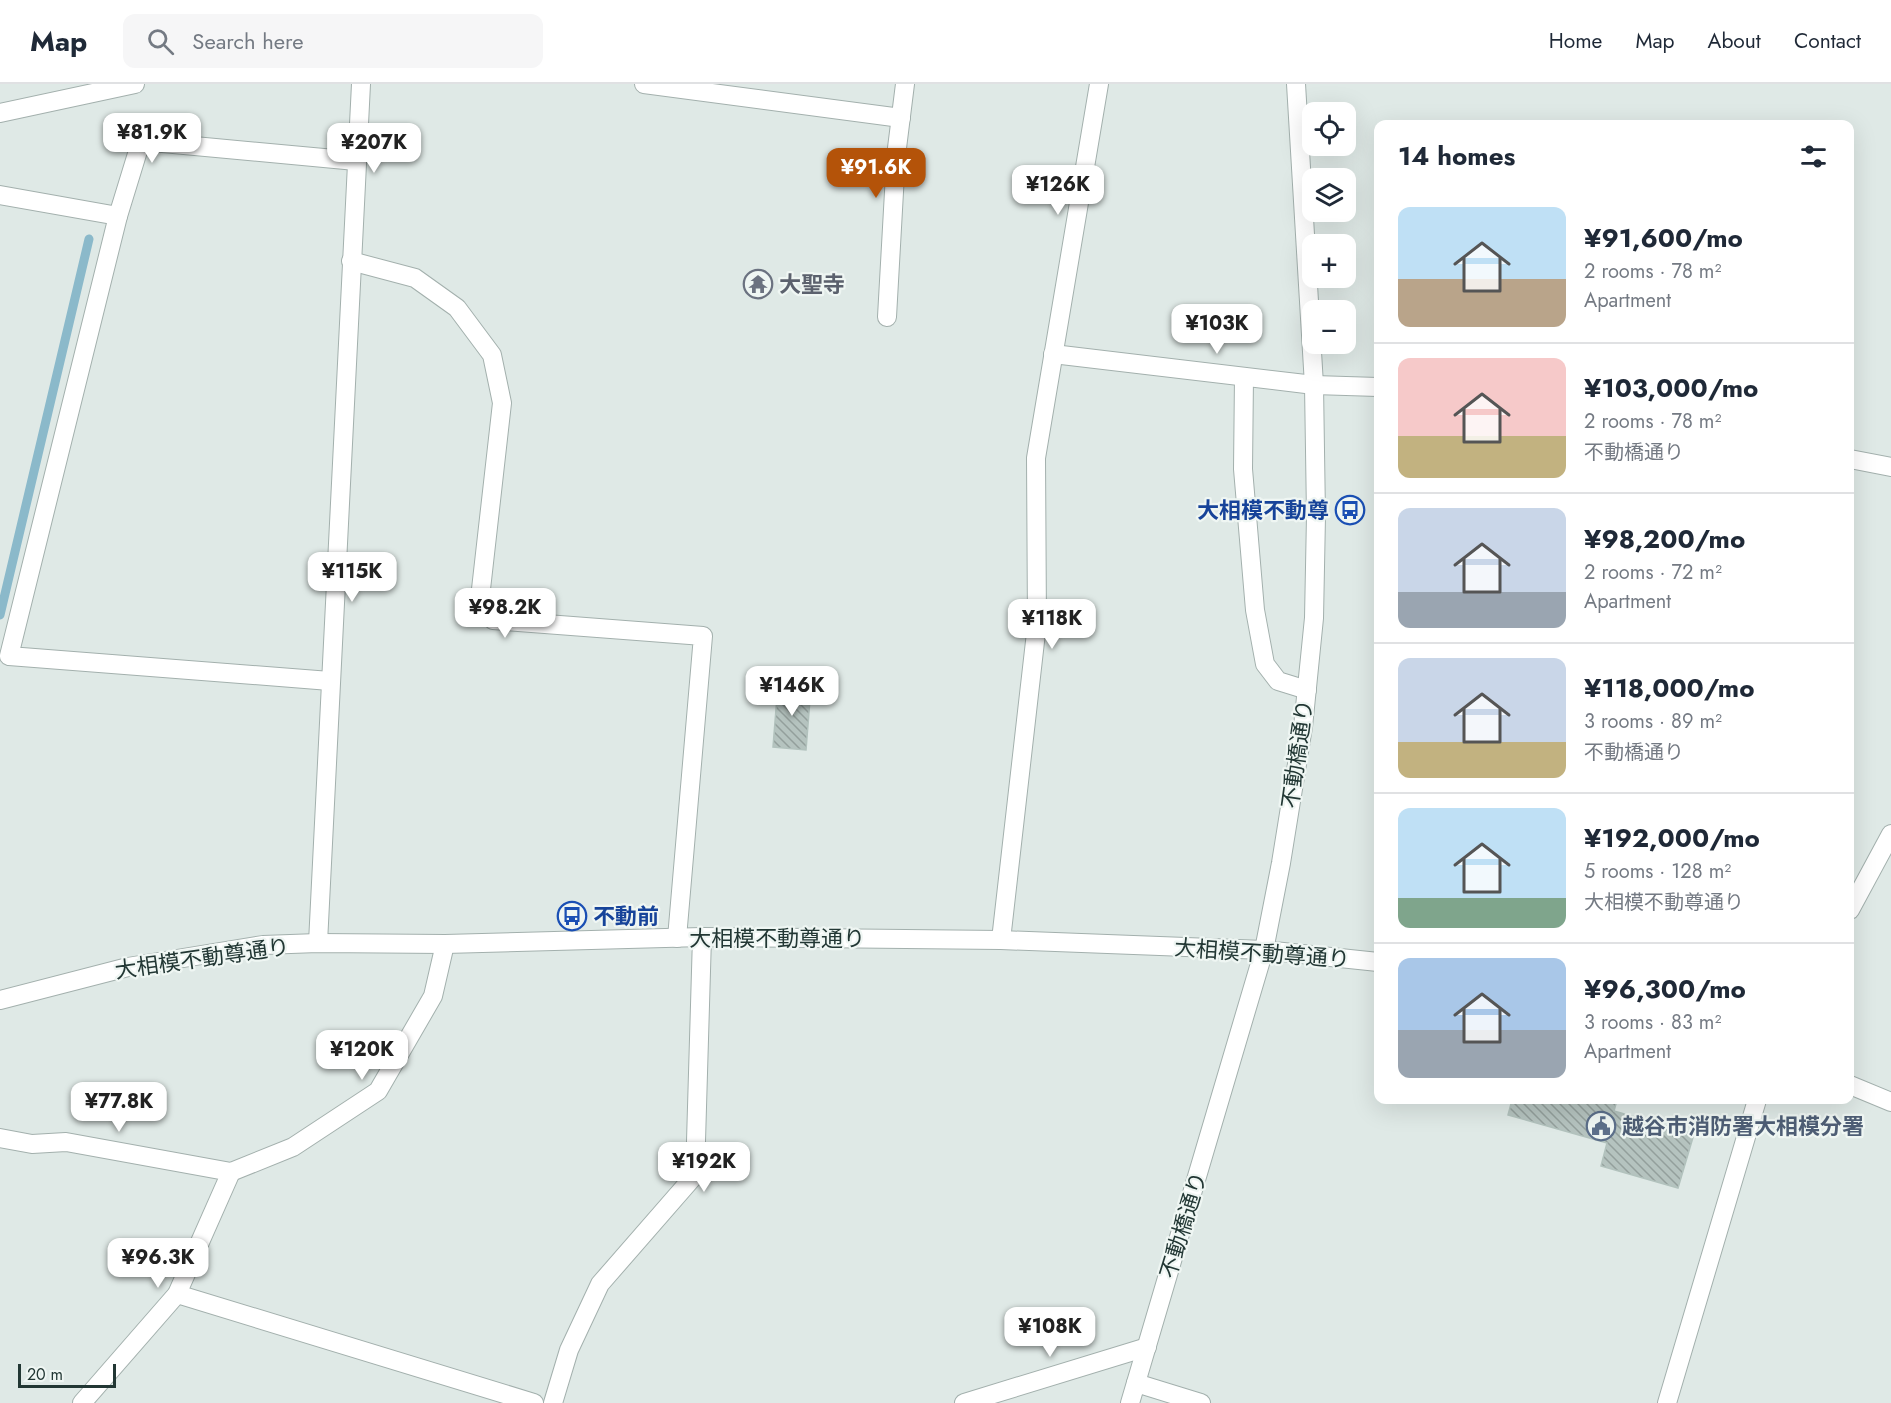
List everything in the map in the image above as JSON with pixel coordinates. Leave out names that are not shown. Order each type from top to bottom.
[{"type":"street","points":[[0,113],[135,84]]},
{"type":"street","points":[[318,943],[361,84]]},
{"type":"street","points":[[644,84],[901,118]]},
{"type":"street","points":[[887,317],[896,156],[905,84]]},
{"type":"street","points":[[1001,940],[1037,624],[1036,458],[1099,84]]},
{"type":"street","name":"不動橋通り","points":[[1130,1403],[1264,950],[1303,727],[1314,596],[1316,516],[1314,385],[1296,84]]},
{"type":"street","points":[[330,681],[9,656],[118,216],[141,141],[356,161]]},
{"type":"street","points":[[0,195],[118,216]]},
{"type":"street","points":[[351,261],[415,278],[457,308],[492,355],[502,403],[480,598],[493,620],[703,636],[677,938]]},
{"type":"street","points":[[1053,354],[1314,385],[1374,387]]},
{"type":"street","points":[[1244,377],[1243,469],[1255,610],[1265,664],[1278,681],[1306,690]]},
{"type":"street","points":[[1854,460],[1891,467]]},
{"type":"street","points":[[1854,902],[1891,834]]},
{"type":"street","points":[[553,1403],[569,1350],[600,1284],[695,1175],[702,937]]},
{"type":"street","name":"大相模不動尊通り","points":[[0,1000],[139,965],[263,945],[318,943],[446,944],[702,937],[1001,940],[1264,950],[1374,962]]},
{"type":"street","points":[[0,1138],[33,1144],[66,1142],[231,1172],[293,1147],[378,1091],[433,996],[446,944]]},
{"type":"street","points":[[1854,1087],[1891,1102]]},
{"type":"street","points":[[1667,1403],[1756,1104]]},
{"type":"street","points":[[82,1403],[177,1294],[231,1172]]},
{"type":"street","points":[[177,1294],[534,1403]]},
{"type":"street","points":[[964,1403],[1147,1347]]},
{"type":"street","points":[[1136,1383],[1201,1403]]},
{"type":"building","points":[[778,684],[811,687],[806,750],[773,747]]},
{"type":"building","points":[[1511,1104],[1616,1104],[1614,1111],[1694,1134],[1678,1188],[1601,1166],[1607,1143],[1508,1115]]},
{"type":"waterway","points":[[0,615],[89,239]]},
{"type":"place","name":"大聖寺","points":[[758,284]]},
{"type":"place","name":"大相模不動尊","points":[[1350,510]]},
{"type":"place","name":"不動前","points":[[572,916]]},
{"type":"place","name":"越谷市消防署大相模分署","points":[[1601,1126]]}]
